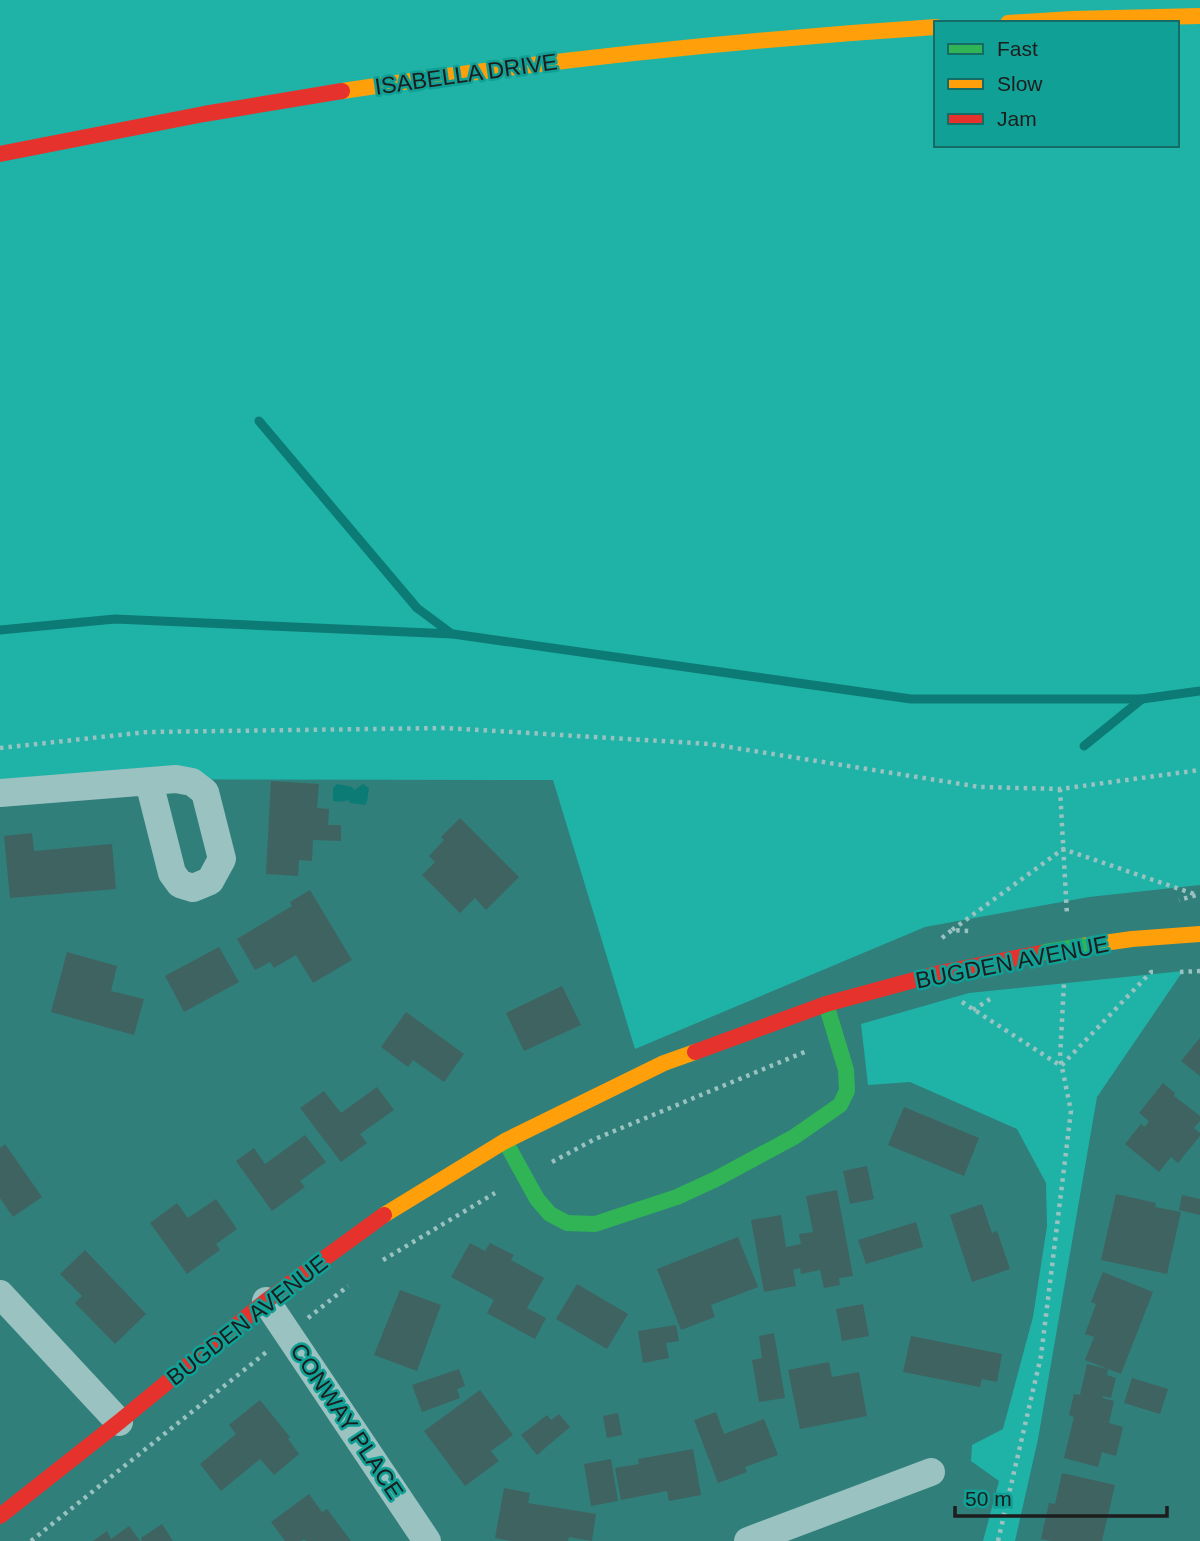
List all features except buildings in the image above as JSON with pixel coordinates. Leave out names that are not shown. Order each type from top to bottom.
[{"type":"street","points":[[1040,21],[1200,16]]},
{"type":"street","name":"ISABELLA DRIVE","points":[[0,154],[159,122],[326,93],[496,69],[694,45],[934,27]]},
{"type":"street","points":[[0,793],[149,782]]},
{"type":"street","name":"BUGDEN AVENUE","points":[[0,1516],[267,1301],[383,1216],[505,1141],[664,1063],[826,1004],[940,973],[1046,951],[1132,939],[1200,934]]},
{"type":"street","points":[[505,1141],[537,1199],[550,1214],[566,1223],[595,1224],[677,1197],[794,1137],[840,1105],[847,1091],[846,1070],[826,1004]]},
{"type":"street","points":[[0,1294],[119,1422]]},
{"type":"street","name":"CONWAY PLACE","points":[[267,1301],[427,1541]]},
{"type":"street","points":[[748,1541],[931,1472]]},
{"type":"path","points":[[0,748],[147,732],[446,728],[710,744],[980,787],[1060,789],[1200,770]]},
{"type":"path","points":[[1060,789],[1067,919]]},
{"type":"path","points":[[1063,849],[1198,895]]},
{"type":"path","points":[[952,930],[1063,849]]},
{"type":"path","points":[[1173,901],[1198,895]]},
{"type":"path","points":[[998,1541],[1041,1356],[1071,1111],[1059,1058],[1065,982]]},
{"type":"green space","points":[[0,0],[1200,0],[1200,885],[1089,897],[925,927],[635,1049],[553,780],[0,779]]},
{"type":"green space","points":[[1183,971],[1097,1097],[1038,1439],[1015,1541],[983,1541],[999,1481],[971,1461],[972,1445],[1003,1429],[1033,1317],[1047,1226],[1046,1183],[1017,1129],[910,1082],[868,1085],[861,1024],[969,993]]},
{"type":"water","points":[[337,784],[352,787],[354,790],[363,784],[369,788],[365,805],[350,803],[348,800],[333,801],[333,788]]},
{"type":"waterway","points":[[259,421],[417,608],[452,634]]},
{"type":"waterway","points":[[0,630],[115,619],[453,634],[911,699],[1142,699],[1200,691]]},
{"type":"waterway","points":[[1084,746],[1142,699]]},
{"type":"traffic: fast","points":[[1046,952],[1082,946]]},
{"type":"traffic: fast","points":[[505,1141],[537,1199],[550,1214],[567,1223],[595,1224],[677,1197],[794,1137],[840,1105],[847,1091],[846,1070],[826,1004]]},
{"type":"traffic: slow","points":[[1040,21],[1200,16]]},
{"type":"traffic: slow","points":[[342,91],[639,53],[934,27]]},
{"type":"traffic: slow","points":[[1082,946],[1200,934]]},
{"type":"traffic: slow","points":[[384,1215],[505,1141],[664,1063],[695,1052]]},
{"type":"traffic: jam","points":[[0,154],[204,114],[342,91]]},
{"type":"traffic: jam","points":[[695,1052],[826,1004],[940,973],[1046,952]]},
{"type":"traffic: jam","points":[[0,1516],[266,1301],[384,1215]]}]
